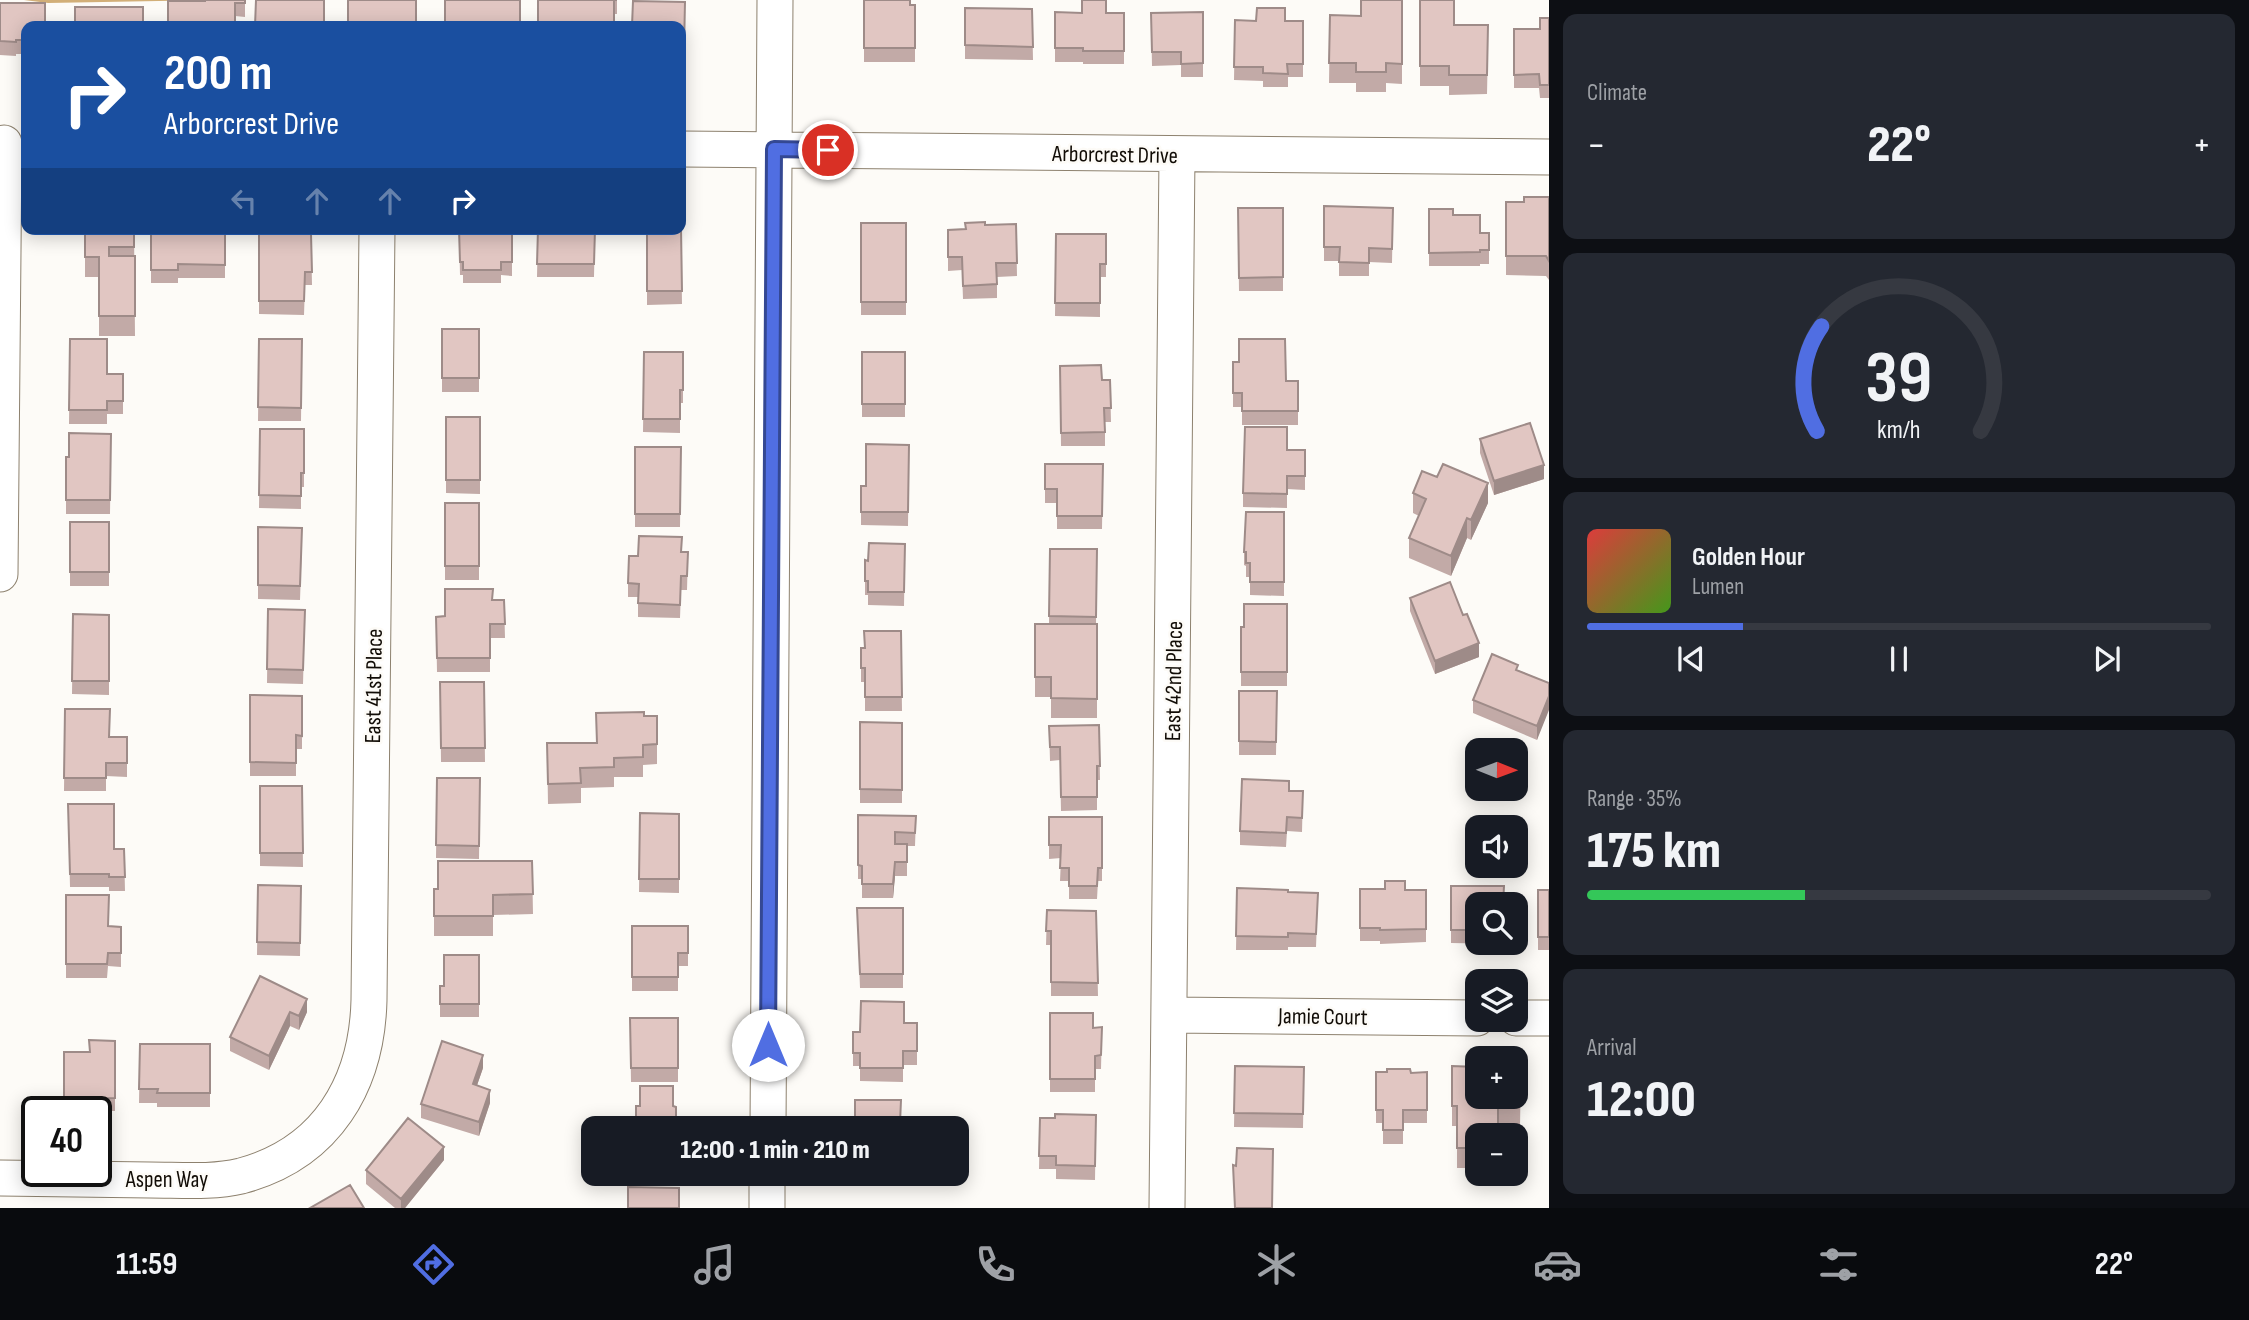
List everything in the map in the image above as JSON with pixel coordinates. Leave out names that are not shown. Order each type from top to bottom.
[{"type":"street","points":[[768,1116],[775,0]]},
{"type":"street","points":[[0,574],[10,143]]},
{"type":"street","name":"Arborcrest Drive","points":[[686,149],[1549,157]]},
{"type":"street","name":"East 42nd Place","points":[[1167,1208],[1177,155]]},
{"type":"street","name":"East 41st Place","points":[[320,1129],[339,1107],[354,1083],[369,1028],[377,235]]},
{"type":"street","name":"Jamie Court","points":[[1169,1015],[1465,1018]]},
{"type":"street","points":[[1528,1018],[1549,1018]]},
{"type":"street","name":"Aspen Way","points":[[0,1178],[226,1178],[265,1168],[290,1155],[320,1129]]},
{"type":"street","points":[[767,1186],[767,1208]]},
{"type":"shaded area","points":[[24,0],[214,0],[48,3]]},
{"type":"building","points":[[245,0],[245,3],[235,3],[235,21],[168,21],[168,1]]},
{"type":"building","points":[[256,0],[324,0],[324,21],[255,21]]},
{"type":"building","points":[[348,0],[416,0],[416,21],[348,21]]},
{"type":"building","points":[[445,0],[520,0],[520,21],[445,21]]},
{"type":"building","points":[[538,0],[614,0],[614,21],[538,21]]},
{"type":"building","points":[[864,0],[910,0],[910,5],[915,5],[915,48],[864,48]]},
{"type":"building","points":[[1082,0],[1106,0],[1106,13],[1124,13],[1124,51],[1055,48],[1055,12],[1082,13]]},
{"type":"building","points":[[1361,0],[1402,0],[1402,64],[1386,63],[1386,72],[1356,72],[1356,63],[1329,63],[1330,15],[1361,16]]},
{"type":"building","points":[[1420,0],[1454,0],[1454,25],[1488,25],[1487,75],[1449,75],[1449,66],[1420,66]]},
{"type":"building","points":[[633,1],[685,2],[685,21],[632,21]]},
{"type":"building","points":[[0,3],[45,3],[45,21],[21,21],[21,40],[0,41]]},
{"type":"building","points":[[75,7],[143,7],[143,21],[75,21]]},
{"type":"building","points":[[965,8],[1032,9],[1033,47],[965,45]]},
{"type":"building","points":[[1257,8],[1285,8],[1285,21],[1303,21],[1303,64],[1287,64],[1288,74],[1263,73],[1263,67],[1234,67],[1235,20],[1256,21]]},
{"type":"building","points":[[1203,12],[1203,63],[1181,64],[1181,52],[1152,52],[1151,13]]},
{"type":"building","points":[[1540,18],[1549,18],[1549,85],[1540,85],[1539,74],[1514,75],[1514,29],[1540,29]]},
{"type":"building","points":[[1524,197],[1549,197],[1549,261],[1546,256],[1506,256],[1506,202],[1524,202]]},
{"type":"building","points":[[1324,206],[1393,208],[1392,249],[1369,248],[1369,263],[1339,262],[1340,247],[1324,247]]},
{"type":"building","points":[[1238,208],[1283,208],[1283,277],[1239,278]]},
{"type":"building","points":[[1429,209],[1453,209],[1453,215],[1480,215],[1480,233],[1489,233],[1489,250],[1429,253]]},
{"type":"building","points":[[985,222],[985,225],[1016,224],[1017,263],[996,263],[997,284],[963,286],[962,257],[948,257],[948,230],[966,229],[965,223]]},
{"type":"building","points":[[861,223],[906,223],[906,302],[861,302]]},
{"type":"building","points":[[1056,234],[1106,234],[1106,264],[1100,264],[1100,303],[1055,303]]},
{"type":"building","points":[[85,235],[134,235],[134,247],[109,247],[109,256],[135,256],[135,316],[99,316],[99,257],[85,257]]},
{"type":"building","points":[[151,235],[225,235],[225,265],[178,264],[178,270],[151,270]]},
{"type":"building","points":[[259,235],[311,235],[312,272],[305,272],[304,301],[259,301]]},
{"type":"building","points":[[459,235],[512,235],[512,262],[501,262],[501,270],[463,270],[463,262],[460,262]]},
{"type":"building","points":[[538,235],[595,235],[594,264],[537,264]]},
{"type":"building","points":[[647,235],[681,235],[682,291],[647,291]]},
{"type":"building","points":[[442,329],[479,329],[479,378],[442,378]]},
{"type":"building","points":[[70,339],[107,339],[107,374],[123,374],[123,401],[107,401],[107,410],[69,410]]},
{"type":"building","points":[[259,339],[302,339],[301,408],[258,407]]},
{"type":"building","points":[[1239,339],[1285,339],[1286,381],[1298,381],[1298,411],[1242,411],[1242,393],[1233,393],[1233,362],[1239,362]]},
{"type":"building","points":[[644,352],[683,352],[680,419],[643,419]]},
{"type":"building","points":[[862,352],[905,352],[905,404],[862,404]]},
{"type":"building","points":[[1101,365],[1102,380],[1110,380],[1111,408],[1104,408],[1105,432],[1061,433],[1060,366]]},
{"type":"building","points":[[446,417],[480,417],[480,480],[446,480]]},
{"type":"building","points":[[1530,423],[1544,465],[1494,481],[1480,439]]},
{"type":"building","points":[[1245,427],[1287,427],[1287,450],[1305,450],[1305,476],[1287,476],[1287,494],[1243,493]]},
{"type":"building","points":[[260,429],[304,429],[301,496],[259,495]]},
{"type":"building","points":[[69,433],[111,434],[110,500],[66,500]]},
{"type":"building","points":[[866,444],[909,445],[908,512],[861,512],[861,486],[866,486]]},
{"type":"building","points":[[635,447],[681,447],[680,514],[635,514]]},
{"type":"building","points":[[1045,464],[1103,464],[1102,516],[1057,516],[1057,489],[1045,489]]},
{"type":"building","points":[[1443,464],[1488,483],[1471,520],[1467,518],[1451,556],[1409,538],[1426,499],[1413,493],[1422,471],[1437,477]]},
{"type":"building","points":[[445,503],[479,503],[479,566],[445,566]]},
{"type":"building","points":[[1246,512],[1284,512],[1284,582],[1250,582],[1250,563],[1246,563],[1244,552]]},
{"type":"building","points":[[70,522],[109,522],[109,572],[70,572]]},
{"type":"building","points":[[258,527],[302,528],[300,586],[258,585]]},
{"type":"building","points":[[639,536],[682,537],[681,552],[688,552],[687,576],[681,576],[680,605],[638,603],[639,584],[628,583],[629,556],[638,556]]},
{"type":"building","points":[[869,543],[905,544],[904,592],[868,592],[865,560],[868,561]]},
{"type":"building","points":[[1050,549],[1097,549],[1096,617],[1049,616]]},
{"type":"building","points":[[1450,582],[1463,615],[1467,614],[1479,643],[1435,661],[1410,598]]},
{"type":"building","points":[[445,589],[493,589],[492,600],[504,600],[505,624],[490,624],[490,658],[437,658],[436,617],[445,616]]},
{"type":"building","points":[[1244,604],[1287,604],[1287,672],[1241,672]]},
{"type":"building","points":[[268,609],[305,610],[303,670],[267,669]]},
{"type":"building","points":[[73,614],[109,615],[109,681],[72,681]]},
{"type":"building","points":[[1035,624],[1097,624],[1097,699],[1051,698],[1051,677],[1035,677]]},
{"type":"building","points":[[864,631],[901,631],[902,697],[865,697],[865,668],[861,668],[861,648],[865,648]]},
{"type":"building","points":[[1492,654],[1518,665],[1516,670],[1549,683],[1549,696],[1537,726],[1473,700]]},
{"type":"building","points":[[440,682],[484,682],[485,748],[441,748]]},
{"type":"building","points":[[1239,691],[1277,691],[1276,742],[1239,741]]},
{"type":"building","points":[[250,695],[302,696],[302,736],[296,735],[296,763],[250,762]]},
{"type":"building","points":[[65,709],[110,709],[109,737],[127,737],[127,763],[106,763],[106,778],[64,778]]},
{"type":"building","points":[[644,712],[644,716],[657,716],[657,744],[643,745],[643,757],[614,758],[614,767],[580,768],[581,783],[548,784],[547,743],[597,743],[596,713]]},
{"type":"building","points":[[860,722],[902,723],[902,790],[860,789]]},
{"type":"building","points":[[1099,725],[1100,766],[1097,766],[1097,797],[1061,797],[1060,747],[1050,747],[1049,726]]},
{"type":"building","points":[[437,778],[480,778],[479,846],[436,845]]},
{"type":"building","points":[[1242,779],[1289,781],[1289,791],[1303,791],[1302,818],[1287,817],[1286,833],[1240,831]]},
{"type":"building","points":[[260,786],[302,786],[303,853],[260,853]]},
{"type":"building","points":[[68,804],[114,804],[114,849],[124,849],[125,877],[109,877],[109,874],[70,874]]},
{"type":"building","points":[[640,813],[679,814],[679,879],[639,879]]},
{"type":"building","points":[[858,815],[916,816],[915,833],[895,832],[895,844],[907,844],[907,862],[895,862],[893,884],[862,884],[862,866],[858,865]]},
{"type":"building","points":[[1049,817],[1102,817],[1102,868],[1098,868],[1097,886],[1069,886],[1069,868],[1060,868],[1061,845],[1049,845]]},
{"type":"building","points":[[438,861],[532,861],[533,894],[493,895],[493,916],[434,916]]},
{"type":"building","points":[[1385,881],[1405,881],[1405,890],[1426,890],[1426,929],[1360,928],[1360,889],[1385,889]]},
{"type":"building","points":[[258,885],[301,886],[300,943],[257,942]]},
{"type":"building","points":[[1451,886],[1504,886],[1504,892],[1465,892],[1465,930],[1451,930]]},
{"type":"building","points":[[1237,888],[1318,893],[1316,934],[1288,933],[1288,937],[1236,936]]},
{"type":"building","points":[[1538,890],[1549,890],[1549,937],[1538,937]]},
{"type":"building","points":[[66,895],[109,895],[108,926],[121,927],[121,953],[108,953],[107,964],[66,964]]},
{"type":"building","points":[[857,908],[903,908],[903,974],[860,974]]},
{"type":"building","points":[[1047,910],[1096,911],[1098,983],[1051,982],[1051,931],[1046,931]]},
{"type":"building","points":[[632,926],[688,926],[688,953],[678,953],[678,977],[632,977]]},
{"type":"building","points":[[444,955],[479,955],[479,1004],[440,1004],[440,986],[444,986]]},
{"type":"building","points":[[260,976],[307,999],[299,1016],[290,1012],[269,1056],[230,1037]]},
{"type":"building","points":[[861,1001],[904,1002],[904,1023],[917,1023],[917,1051],[903,1051],[903,1068],[860,1068],[860,1053],[853,1053],[853,1032],[860,1032]]},
{"type":"building","points":[[1050,1013],[1093,1013],[1093,1028],[1102,1027],[1101,1055],[1095,1056],[1095,1079],[1050,1079]]},
{"type":"building","points":[[630,1018],[678,1018],[678,1068],[631,1068]]},
{"type":"building","points":[[89,1040],[115,1041],[115,1098],[64,1096],[64,1052],[90,1052]]},
{"type":"building","points":[[442,1041],[483,1055],[473,1084],[490,1090],[479,1122],[421,1104]]},
{"type":"building","points":[[140,1044],[210,1044],[210,1093],[157,1093],[158,1089],[139,1089]]},
{"type":"building","points":[[1235,1066],[1304,1067],[1303,1114],[1234,1113]]},
{"type":"building","points":[[1452,1066],[1465,1067],[1465,1109],[1498,1109],[1498,1123],[1465,1123],[1465,1148],[1457,1148],[1457,1106],[1452,1106]]},
{"type":"building","points":[[1387,1069],[1410,1069],[1411,1073],[1427,1072],[1427,1110],[1403,1110],[1403,1130],[1383,1130],[1383,1110],[1376,1110],[1376,1072],[1387,1072]]},
{"type":"building","points":[[640,1086],[673,1086],[676,1116],[636,1116],[636,1106],[640,1106]]},
{"type":"building","points":[[855,1100],[901,1100],[900,1116],[855,1116]]},
{"type":"building","points":[[1055,1114],[1096,1115],[1095,1166],[1056,1165],[1056,1156],[1039,1156],[1040,1118],[1055,1118]]},
{"type":"building","points":[[408,1118],[444,1147],[401,1199],[366,1170]]},
{"type":"building","points":[[1237,1148],[1273,1149],[1272,1208],[1235,1208],[1233,1165],[1236,1166]]},
{"type":"building","points":[[350,1185],[364,1208],[310,1208]]},
{"type":"building","points":[[628,1187],[679,1188],[679,1208],[628,1208]]},
{"type":"route","points":[[768,1045],[774,149],[828,150]]}]
